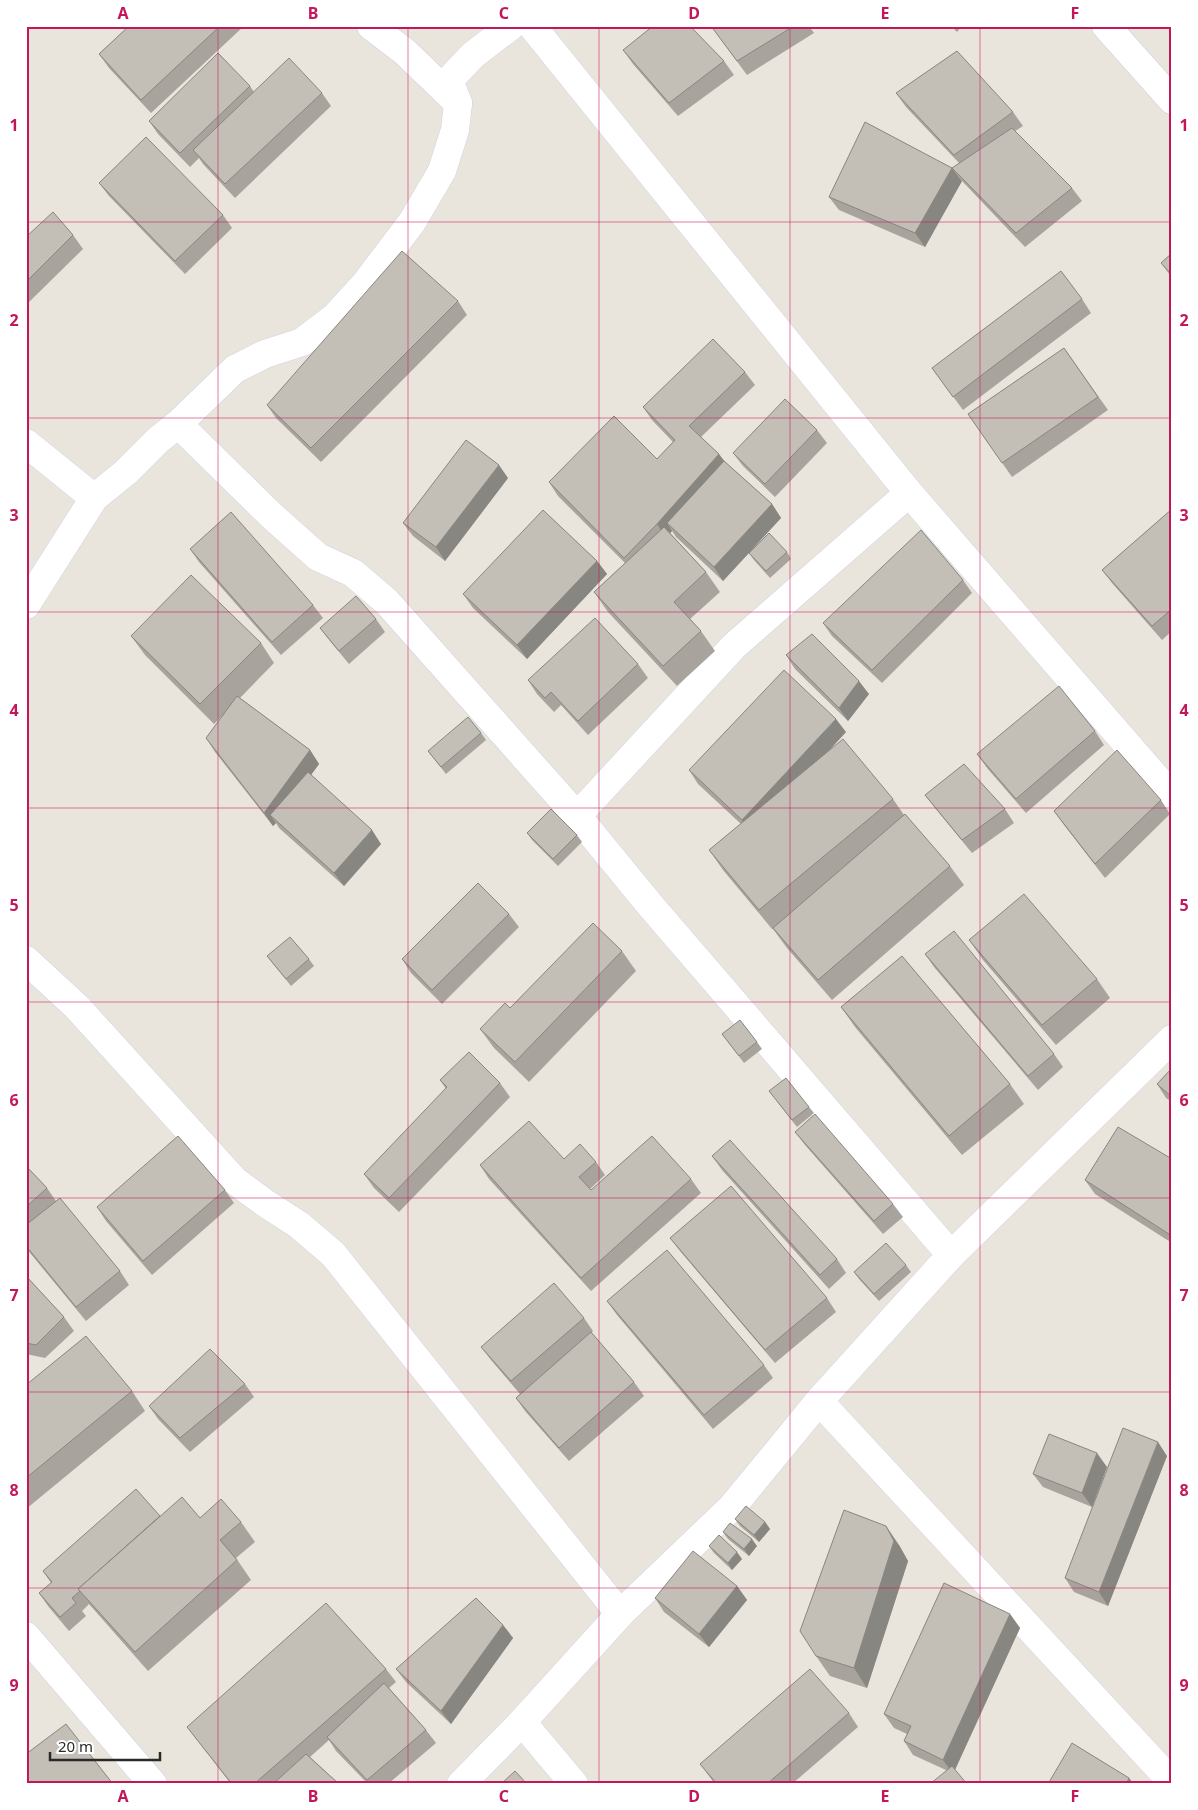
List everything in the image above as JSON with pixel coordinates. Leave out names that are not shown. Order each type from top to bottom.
[{"type":"street","points":[[371,26],[405,52],[458,103]]},
{"type":"street","points":[[26,605],[94,498],[126,472],[235,369],[265,354],[302,342],[335,317],[365,284],[412,222],[442,171],[455,130],[458,103],[451,85],[453,76],[473,54],[511,26]]},
{"type":"street","points":[[532,26],[909,493],[1172,796]]},
{"type":"street","points":[[1106,26],[1172,100]]},
{"type":"street","points":[[178,424],[318,557],[352,573],[387,602],[577,816],[650,905],[951,1255]]},
{"type":"street","points":[[26,442],[94,498]]},
{"type":"street","points":[[577,816],[734,646],[909,493]]},
{"type":"street","points":[[26,960],[77,1007],[234,1180],[299,1225],[333,1254],[620,1614]]},
{"type":"street","points":[[461,1784],[522,1722],[620,1614],[732,1507],[820,1401],[951,1255],[1172,1039]]},
{"type":"street","points":[[820,1401],[1172,1782]]},
{"type":"street","points":[[26,1636],[154,1784]]},
{"type":"street","points":[[522,1722],[574,1784]]},
{"type":"building","points":[[129,26],[220,26],[141,100],[99,54]]},
{"type":"building","points":[[653,26],[690,26],[724,61],[669,103],[623,50]]},
{"type":"building","points":[[711,26],[794,26],[737,61]]},
{"type":"building","points":[[957,51],[1013,112],[954,155],[896,93]]},
{"type":"building","points":[[218,53],[250,86],[180,153],[149,121]]},
{"type":"building","points":[[289,58],[322,93],[225,184],[193,150]]},
{"type":"building","points":[[865,122],[952,168],[915,233],[829,197]]},
{"type":"building","points":[[1012,128],[1072,188],[1016,233],[952,168]]},
{"type":"building","points":[[146,137],[223,215],[175,261],[99,183]]},
{"type":"building","points":[[53,212],[73,235],[26,282],[26,237]]},
{"type":"building","points":[[402,251],[458,301],[311,448],[267,405]]},
{"type":"building","points":[[1172,253],[1172,275],[1161,263]]},
{"type":"building","points":[[1061,271],[1082,299],[953,397],[932,368]]},
{"type":"building","points":[[713,339],[745,372],[689,426],[719,454],[624,558],[549,482],[614,416],[657,459],[675,440],[643,407]]},
{"type":"building","points":[[1064,348],[1098,397],[1002,463],[968,414]]},
{"type":"building","points":[[785,399],[817,430],[765,484],[733,453]]},
{"type":"building","points":[[466,440],[499,465],[436,547],[403,523]]},
{"type":"building","points":[[724,461],[772,504],[714,567],[667,523]]},
{"type":"building","points":[[1172,509],[1172,609],[1152,626],[1102,570]]},
{"type":"building","points":[[543,510],[597,561],[517,645],[463,594]]},
{"type":"building","points":[[231,512],[313,605],[272,642],[190,549]]},
{"type":"building","points":[[664,527],[706,572],[674,602],[701,631],[663,666],[594,592]]},
{"type":"building","points":[[921,530],[963,580],[872,670],[823,623]]},
{"type":"building","points":[[769,533],[787,552],[766,571],[749,553]]},
{"type":"building","points":[[191,575],[261,643],[200,704],[131,636]]},
{"type":"building","points":[[356,596],[376,619],[339,651],[320,628]]},
{"type":"building","points":[[595,618],[638,664],[578,721],[551,692],[545,698],[528,680]]},
{"type":"building","points":[[812,634],[859,681],[839,708],[786,655]]},
{"type":"building","points":[[784,670],[836,719],[742,820],[689,770]]},
{"type":"building","points":[[1059,686],[1095,731],[1016,799],[977,754]]},
{"type":"building","points":[[237,696],[310,750],[264,813],[206,738]]},
{"type":"building","points":[[468,717],[481,733],[441,767],[428,751]]},
{"type":"building","points":[[843,739],[893,799],[759,910],[709,850]]},
{"type":"building","points":[[1117,750],[1161,800],[1095,864],[1054,811]]},
{"type":"building","points":[[964,764],[1005,809],[962,840],[925,795]]},
{"type":"building","points":[[308,772],[372,830],[334,873],[270,815]]},
{"type":"building","points":[[551,809],[577,835],[553,859],[527,833]]},
{"type":"building","points":[[905,814],[950,866],[818,980],[773,928]]},
{"type":"building","points":[[478,883],[509,914],[432,990],[402,959]]},
{"type":"building","points":[[1024,894],[1097,979],[1042,1025],[969,940]]},
{"type":"building","points":[[593,923],[622,951],[515,1062],[480,1029],[505,1003],[510,1008]]},
{"type":"building","points":[[954,931],[1054,1054],[1028,1076],[925,954]]},
{"type":"building","points":[[290,937],[309,959],[286,979],[267,956]]},
{"type":"building","points":[[902,956],[1010,1084],[949,1136],[841,1007]]},
{"type":"building","points":[[740,1020],[757,1042],[739,1056],[722,1034]]},
{"type":"building","points":[[469,1052],[500,1083],[389,1198],[364,1174],[447,1087],[440,1080]]},
{"type":"building","points":[[1172,1068],[1172,1097],[1157,1084]]},
{"type":"building","points":[[786,1078],[809,1107],[792,1120],[769,1091]]},
{"type":"building","points":[[815,1114],[893,1204],[874,1221],[795,1132]]},
{"type":"building","points":[[529,1121],[564,1159],[580,1144],[596,1162],[579,1177],[591,1190],[652,1136],[691,1179],[581,1278],[480,1165]]},
{"type":"building","points":[[1118,1127],[1172,1159],[1172,1236],[1085,1180]]},
{"type":"building","points":[[178,1136],[225,1190],[143,1261],[97,1207]]},
{"type":"building","points":[[730,1140],[837,1259],[820,1275],[712,1156]]},
{"type":"building","points":[[26,1166],[47,1188],[26,1207]]},
{"type":"building","points":[[731,1186],[827,1298],[765,1350],[670,1238]]},
{"type":"building","points":[[60,1198],[120,1271],[76,1307],[26,1246],[26,1225]]},
{"type":"building","points":[[886,1243],[906,1265],[874,1294],[854,1272]]},
{"type":"building","points":[[667,1250],[764,1365],[704,1415],[607,1301]]},
{"type":"building","points":[[26,1276],[64,1317],[36,1345],[26,1343]]},
{"type":"building","points":[[554,1283],[584,1318],[511,1381],[481,1347]]},
{"type":"building","points":[[591,1332],[634,1382],[559,1448],[516,1398]]},
{"type":"building","points":[[86,1336],[132,1391],[26,1478],[26,1385]]},
{"type":"building","points":[[210,1349],[245,1384],[180,1438],[149,1406]]},
{"type":"building","points":[[1123,1428],[1158,1442],[1099,1592],[1065,1578]]},
{"type":"building","points":[[1049,1434],[1097,1453],[1082,1493],[1033,1474]]},
{"type":"building","points":[[136,1489],[160,1516],[78,1589],[80,1591],[72,1598],[76,1603],[60,1617],[39,1593],[52,1582],[43,1571]]},
{"type":"building","points":[[182,1497],[200,1518],[221,1499],[241,1522],[220,1540],[237,1560],[135,1652],[78,1589]]},
{"type":"building","points":[[746,1506],[765,1522],[754,1535],[735,1519]]},
{"type":"building","points":[[844,1510],[886,1526],[894,1541],[854,1668],[816,1656],[800,1631]]},
{"type":"building","points":[[730,1523],[752,1539],[744,1549],[723,1532]]},
{"type":"building","points":[[719,1535],[737,1552],[728,1563],[709,1546]]},
{"type":"building","points":[[693,1551],[737,1586],[699,1634],[655,1598]]},
{"type":"building","points":[[944,1583],[1010,1614],[943,1760],[904,1741],[911,1726],[884,1714]]},
{"type":"building","points":[[476,1598],[503,1625],[441,1711],[396,1669]]},
{"type":"building","points":[[326,1603],[386,1669],[254,1784],[232,1784],[187,1727]]},
{"type":"building","points":[[810,1669],[849,1713],[767,1784],[717,1784],[700,1764]]},
{"type":"building","points":[[384,1683],[426,1730],[367,1780],[327,1737]]},
{"type":"building","points":[[66,1724],[113,1784],[26,1784],[26,1754]]},
{"type":"building","points":[[1072,1743],[1129,1778],[1126,1784],[1048,1784]]},
{"type":"building","points":[[306,1754],[339,1784],[273,1784]]},
{"type":"building","points":[[952,1766],[967,1784],[930,1784]]},
{"type":"building","points":[[515,1771],[527,1784],[501,1784]]}]
